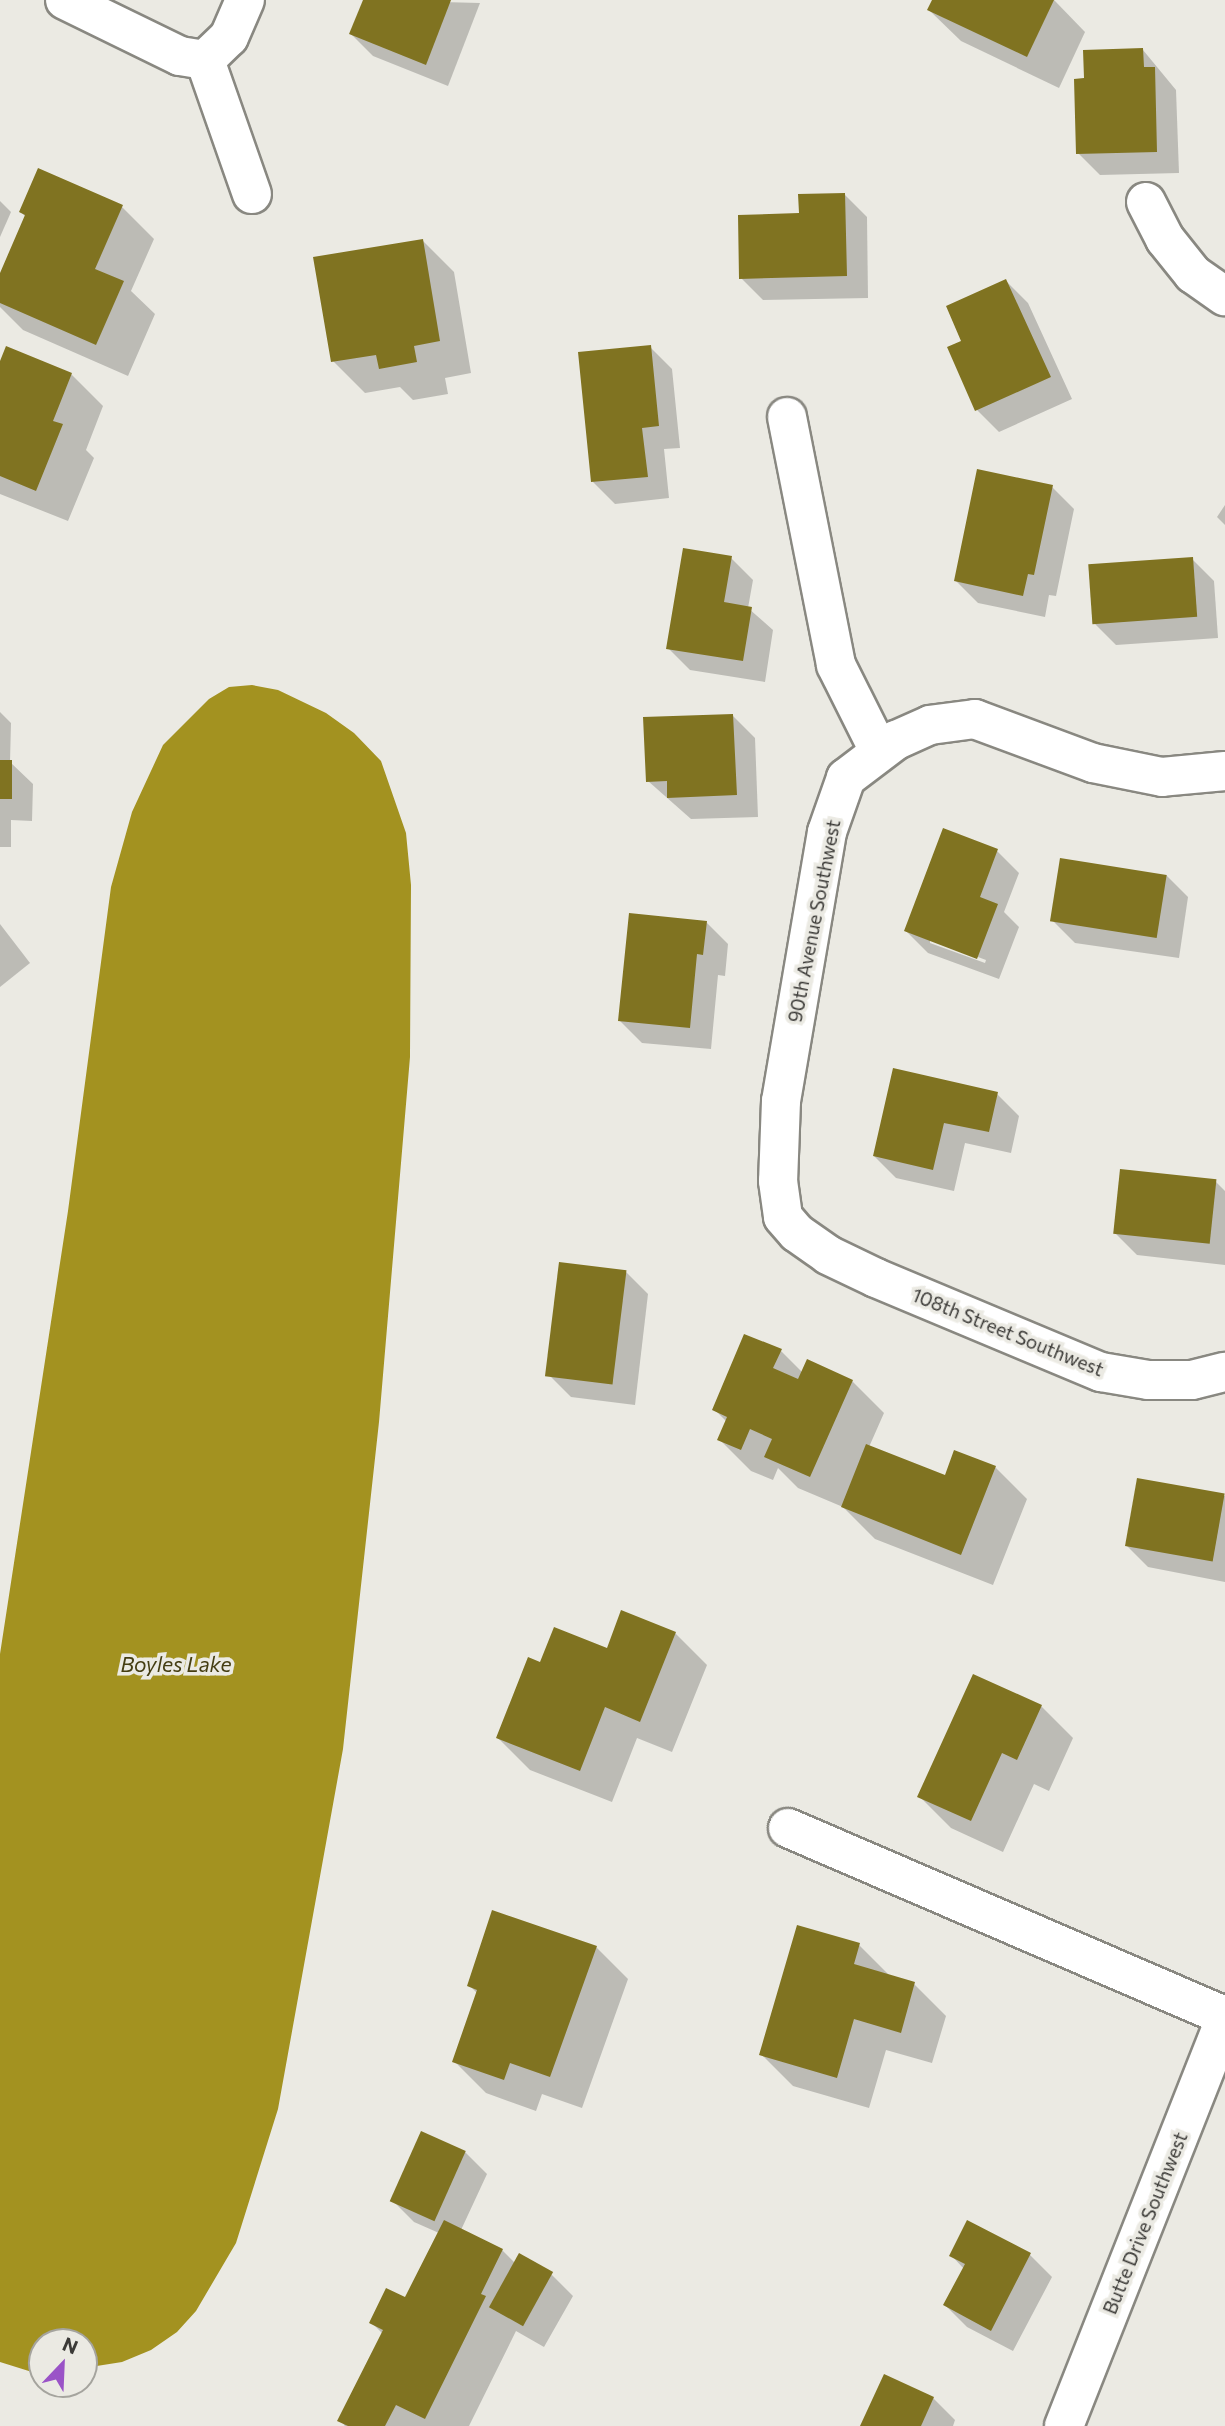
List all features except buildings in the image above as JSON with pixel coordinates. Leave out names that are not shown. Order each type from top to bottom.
[{"type":"street","points":[[65,0],[180,57],[205,60]]},
{"type":"street","points":[[205,60],[229,37],[245,0]]},
{"type":"street","points":[[205,60],[252,194]]},
{"type":"street","points":[[1146,202],[1165,239],[1193,274],[1225,296]]},
{"type":"street","points":[[788,417],[836,665],[879,751]]},
{"type":"street","name":"90th Avenue Southwest","points":[[876,1278],[828,1255],[797,1233],[783,1217],[778,1181],[781,1101],[827,832],[846,778],[879,751],[930,725],[975,719],[1093,764],[1162,777],[1225,771]]},
{"type":"street","name":"108th Street Southwest","points":[[876,1278],[1101,1372],[1149,1380],[1192,1380],[1225,1372]]},
{"type":"street","points":[[788,1828],[1225,2018]]},
{"type":"street","name":"Butte Drive Southwest","points":[[1064,2426],[1225,2018]]},
{"type":"water","name":"Boyles Lake","points":[[252,685],[278,690],[326,713],[354,733],[381,761],[406,833],[411,885],[410,1057],[379,1422],[343,1749],[278,2109],[236,2243],[196,2311],[177,2332],[151,2350],[122,2362],[98,2366],[98,2328],[28,2328],[28,2371],[0,2362],[0,1654],[68,1211],[111,887],[132,812],[163,745],[209,699],[229,687]]}]
